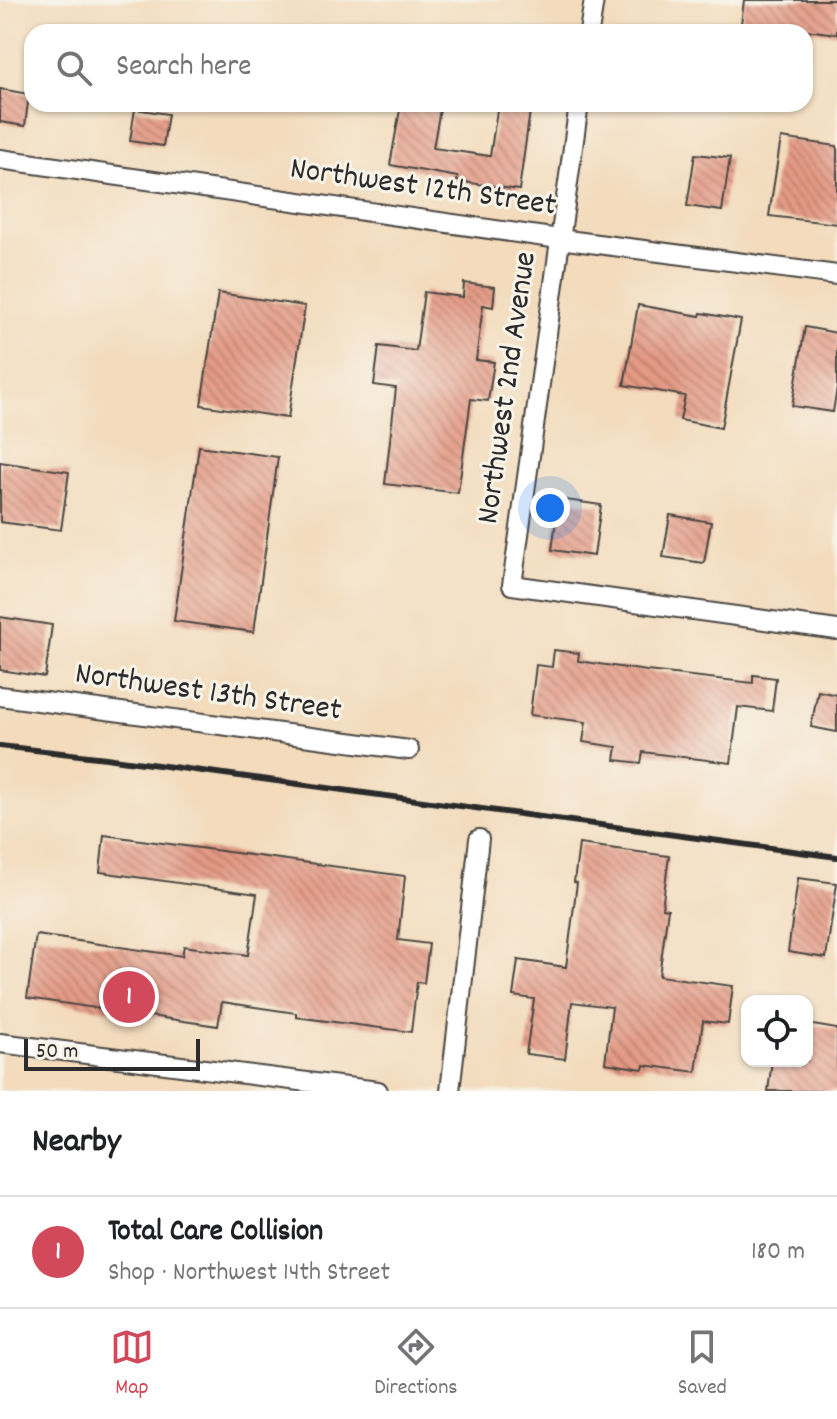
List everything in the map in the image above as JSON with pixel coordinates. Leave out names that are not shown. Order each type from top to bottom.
[{"type":"street","points":[[590,24],[594,0]]},
{"type":"street","name":"Northwest 2nd Avenue","points":[[578,112],[512,585],[837,630]]},
{"type":"street","name":"Northwest 12th Street","points":[[0,159],[559,239],[837,275]]},
{"type":"street","name":"Northwest 13th Street","points":[[0,696],[409,750]]},
{"type":"street","points":[[450,1091],[479,839]]},
{"type":"street","points":[[0,1043],[378,1091]]},
{"type":"building","points":[[744,0],[837,0],[837,34],[813,31],[813,24],[741,24]]},
{"type":"building","points":[[0,89],[24,93],[25,126],[0,122]]},
{"type":"building","points":[[135,112],[168,114],[163,146],[130,141]]},
{"type":"building","points":[[400,112],[440,112],[433,148],[490,156],[497,112],[530,112],[519,190],[457,181],[458,177],[390,165]]},
{"type":"building","points":[[781,138],[837,146],[837,224],[769,216]]},
{"type":"building","points":[[695,154],[730,158],[722,211],[687,206]]},
{"type":"building","points":[[464,283],[495,287],[493,307],[483,305],[476,360],[494,362],[488,401],[471,399],[458,493],[385,484],[396,388],[374,385],[379,346],[416,351],[424,292],[463,297]]},
{"type":"building","points":[[218,293],[305,306],[288,418],[201,405]]},
{"type":"building","points":[[638,305],[741,320],[721,428],[680,420],[685,396],[624,385]]},
{"type":"building","points":[[805,327],[837,333],[837,388],[833,412],[792,406]]},
{"type":"building","points":[[199,446],[278,457],[254,632],[174,621]]},
{"type":"building","points":[[0,462],[69,472],[61,530],[0,522]]},
{"type":"building","points":[[559,499],[601,505],[594,556],[552,550]]},
{"type":"building","points":[[670,515],[711,522],[704,563],[663,557]]},
{"type":"building","points":[[0,617],[52,625],[45,677],[0,670]]},
{"type":"building","points":[[554,650],[579,653],[578,661],[647,671],[753,683],[753,675],[776,678],[772,711],[738,707],[731,763],[643,752],[641,763],[615,760],[617,747],[583,742],[586,722],[530,715],[536,665],[552,667]]},
{"type":"building","points":[[818,691],[837,695],[837,732],[811,727]]},
{"type":"building","points":[[104,835],[405,876],[398,940],[429,944],[424,983],[417,982],[411,1032],[296,1017],[296,1013],[222,1002],[218,1026],[27,998],[36,935],[182,956],[184,946],[248,955],[257,894],[100,872]]},
{"type":"building","points":[[579,844],[669,856],[662,908],[668,909],[659,976],[733,986],[728,1024],[703,1021],[696,1072],[605,1063],[612,1007],[572,1002],[565,1059],[526,1054],[534,999],[513,996],[518,960],[566,967]]},
{"type":"building","points":[[798,878],[837,883],[826,958],[788,952]]},
{"type":"building","points":[[813,1025],[837,1029],[837,1091],[768,1091],[771,1067],[813,1067]]},
{"type":"railway","points":[[0,746],[837,857]]},
{"type":"place","name":"Total Care Collision","points":[[129,997]]}]
